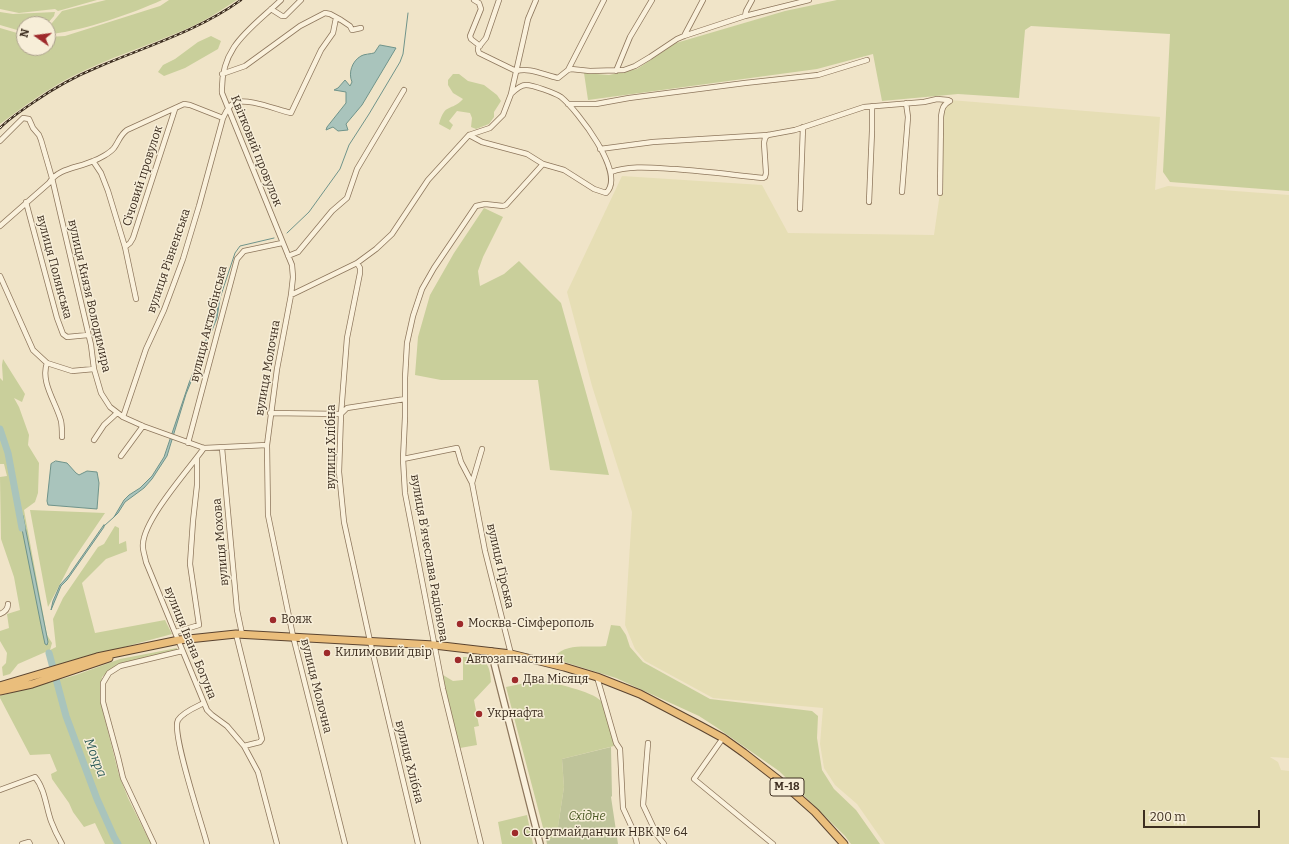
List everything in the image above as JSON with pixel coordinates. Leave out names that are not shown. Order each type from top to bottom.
[{"type":"highway","name":"М-18","points":[[0,691],[31,680],[177,636],[239,634],[293,636],[491,650],[564,667],[597,677],[640,694],[723,738],[780,781],[815,812],[844,844]]},
{"type":"highway","name":"М-18","points":[[0,686],[31,680]]},
{"type":"street","name":"Квітковий провулок","points":[[281,0],[255,23],[234,46],[227,57],[222,74],[222,93],[288,256]]},
{"type":"street","points":[[271,9],[282,16],[285,16],[300,0]]},
{"type":"street","points":[[474,0],[479,3],[481,9],[470,36],[471,39],[480,46]]},
{"type":"street","points":[[499,0],[486,38],[478,50],[482,55],[516,71],[521,69],[531,70],[558,78],[568,70],[604,0]]},
{"type":"street","points":[[291,295],[357,263],[376,249],[392,234],[428,180],[469,136],[490,128],[503,116],[511,94],[528,19],[536,0]]},
{"type":"street","points":[[616,71],[630,37],[652,0]]},
{"type":"street","points":[[684,36],[702,0]]},
{"type":"street","points":[[745,16],[752,0]]},
{"type":"street","points":[[568,70],[575,69],[590,72],[616,71],[635,66],[684,36],[745,16],[809,0]]},
{"type":"street","points":[[222,74],[245,66],[294,30],[325,13],[330,14],[346,23],[352,30],[361,28]]},
{"type":"street","points":[[227,108],[235,102],[248,102],[289,112],[293,111],[321,50],[333,33],[336,18]]},
{"type":"street","points":[[568,104],[596,104],[629,98],[818,75],[867,60]]},
{"type":"street","points":[[469,136],[482,142],[527,154],[543,164],[564,170],[594,189],[602,192],[606,192],[608,190],[611,185],[611,172],[591,131],[568,104],[559,96],[547,90],[526,85],[522,86],[511,94]]},
{"type":"street","points":[[288,256],[298,252],[332,212],[347,198],[357,169],[404,90]]},
{"type":"street","points":[[600,149],[653,142],[768,135],[803,127],[864,107],[943,99],[950,100],[942,108],[941,117],[940,193]]},
{"type":"street","points":[[902,192],[908,117],[906,103]]},
{"type":"street","points":[[0,226],[49,183],[52,178],[71,168],[93,161],[114,149],[123,133],[127,130],[184,104],[223,118]]},
{"type":"street","points":[[869,202],[872,106]]},
{"type":"street","name":"вулиця Рівненська","points":[[123,417],[146,349],[164,310],[182,259],[227,108]]},
{"type":"street","name":"Січовий провулок","points":[[125,247],[133,238],[175,109]]},
{"type":"street","name":"вулиця Князя Володимира","points":[[0,141],[24,118],[29,119],[33,128],[39,135],[52,178],[88,335],[94,369],[101,393],[116,413],[143,426],[188,443]]},
{"type":"street","points":[[800,209],[803,127]]},
{"type":"street","points":[[611,172],[627,168],[648,167],[701,170],[763,178],[765,177],[766,173],[764,143],[765,138],[768,135]]},
{"type":"street","points":[[93,161],[101,173],[108,191],[125,247],[136,299]]},
{"type":"street","name":"вулиця В'ячеслава Радіонова","points":[[481,844],[443,689],[405,493],[403,459],[407,343],[413,316],[422,289],[434,268],[476,206],[485,204],[506,205],[543,164]]},
{"type":"street","name":"вулиця Полянська","points":[[26,202],[57,318],[63,334],[67,337],[88,335]]},
{"type":"street","name":"вулиця Актюбінська","points":[[188,443],[237,259],[244,251],[282,243]]},
{"type":"street","name":"вулиця Молочна","points":[[288,256],[293,271],[291,295],[277,369],[270,413],[267,445],[267,500],[269,527],[293,636],[345,844]]},
{"type":"street","name":"вулиця Хлібна","points":[[357,263],[360,268],[360,273],[347,338],[341,414],[339,472],[344,522],[370,641],[418,844]]},
{"type":"street","points":[[0,276],[33,350],[47,362],[72,371],[94,369]]},
{"type":"street","points":[[47,362],[44,371],[61,422],[62,437]]},
{"type":"street","points":[[270,413],[341,414],[347,408],[405,399]]},
{"type":"street","points":[[94,440],[104,425],[116,413]]},
{"type":"street","points":[[121,456],[143,426]]},
{"type":"street","points":[[188,443],[204,448],[267,445]]},
{"type":"street","name":"вулиця Івана Богуна","points":[[204,448],[180,478],[155,514],[148,526],[142,544],[146,562],[207,710],[227,726],[244,746],[258,772],[277,844]]},
{"type":"street","name":"вулиця Мохова","points":[[222,448],[239,634],[262,739],[260,742],[244,746]]},
{"type":"street","name":"вулиця Гірська","points":[[403,459],[457,448],[461,462],[472,482],[485,551],[511,654]]},
{"type":"street","name":"вулиця Гірська","points":[[472,482],[482,449]]},
{"type":"street","points":[[177,636],[199,626],[190,564],[192,521],[197,485],[197,458]]},
{"type":"street","points":[[0,614],[8,608],[8,604]]},
{"type":"street","points":[[491,650],[540,844]]},
{"type":"street","points":[[154,844],[123,778],[102,702],[103,683],[109,673],[120,666],[182,651]]},
{"type":"street","points":[[597,677],[616,743],[620,749],[623,808],[634,832],[637,844]]},
{"type":"street","points":[[204,703],[183,714],[178,720],[176,726],[182,756],[207,844]]},
{"type":"street","points":[[723,738],[694,779],[773,844]]},
{"type":"street","points":[[648,743],[645,769],[644,805],[657,835],[664,844]]},
{"type":"street","points":[[0,790],[36,777],[39,781],[46,801],[51,821],[62,844]]},
{"type":"street","points":[[22,844],[29,842],[30,844]]},
{"type":"shaded area","points":[[950,100],[1160,117],[1155,190],[1168,186],[1289,195],[1289,758],[1270,757],[1278,762],[1281,770],[1289,771],[1289,844],[885,844],[857,804],[835,785],[824,768],[820,744],[823,708],[713,698],[645,661],[635,649],[625,625],[632,512],[592,386],[567,292],[622,176],[762,185],[788,233],[934,235],[940,193],[942,108]]},
{"type":"green space","points":[[0,0],[97,0],[58,11],[55,9],[19,13],[0,9]]},
{"type":"green space","points":[[106,0],[162,0],[122,16],[79,29],[56,33],[56,18],[62,11]]},
{"type":"green space","points":[[169,0],[237,0],[191,27],[99,64],[71,77],[44,93],[0,124],[0,28],[16,33],[16,56],[56,56],[56,37],[65,36],[160,6]]},
{"type":"green space","points":[[837,0],[1289,0],[1289,191],[1170,182],[1163,172],[1170,34],[1031,26],[1025,30],[1019,98],[958,94],[882,101],[873,54],[817,69],[588,100],[584,73],[609,75],[637,69],[676,43],[785,11]]},
{"type":"green space","points":[[0,12],[13,14],[55,12],[54,16],[16,16],[16,30],[0,25]]},
{"type":"green space","points":[[211,36],[221,41],[218,49],[185,68],[164,76],[158,72],[163,65],[175,59],[198,42]]},
{"type":"green space","points":[[453,74],[459,74],[468,81],[484,85],[497,95],[501,101],[489,124],[476,129],[471,127],[472,118],[470,113],[457,111],[449,121],[453,125],[450,130],[439,124],[441,117],[446,110],[463,99],[453,93],[448,85],[448,80]]},
{"type":"green space","points":[[484,208],[503,217],[483,257],[478,271],[480,286],[504,274],[519,261],[561,303],[609,475],[550,470],[538,380],[441,380],[415,375],[418,337],[430,295],[454,253]]},
{"type":"green space","points":[[3,359],[25,394],[22,402],[14,398],[19,407],[29,435],[28,445],[39,463],[38,493],[35,502],[24,510],[47,635],[52,643],[50,650],[18,664],[10,674],[3,676],[2,667],[6,663],[7,653],[0,641],[0,631],[9,628],[7,614],[20,610],[14,577],[1,539],[0,477],[7,476],[4,464],[0,464],[0,378],[3,381]]},
{"type":"green space","points":[[30,510],[105,513],[71,563],[48,607]]},
{"type":"green space","points":[[115,526],[119,528],[119,544],[126,541],[127,551],[106,559],[82,583],[95,633],[165,620],[172,634],[54,666],[50,650],[56,647],[53,619],[63,598],[98,547],[104,544]]},
{"type":"green space","points":[[611,625],[620,626],[626,635],[630,647],[643,662],[710,699],[812,711],[818,716],[817,738],[822,770],[834,789],[856,810],[880,844],[851,844],[845,836],[779,771],[699,716],[616,678],[561,661],[554,657],[559,652],[571,647],[606,646]]},
{"type":"green space","points":[[177,648],[177,650],[118,664],[102,677],[100,700],[119,775],[128,798],[151,844],[105,844],[95,823],[84,827],[52,779],[51,774],[57,771],[50,754],[30,755],[0,696],[76,675],[120,659]]},
{"type":"green space","points":[[463,657],[476,658],[484,661],[489,669],[491,682],[474,700],[479,726],[474,727],[477,745],[460,748],[445,690],[443,675],[453,681],[463,680]]},
{"type":"green space","points":[[540,680],[563,685],[590,694],[601,701],[611,729],[614,746],[562,759],[564,787],[557,833],[558,837],[546,839],[506,687]]},
{"type":"green space","name":"Східне","points":[[611,747],[611,797],[618,844],[547,844],[546,839],[558,837],[557,833],[564,787],[562,759]]},
{"type":"green space","name":"Спортмайданчик НВК № 64","points":[[527,815],[533,844],[502,844],[498,822]]},
{"type":"water","points":[[380,45],[396,48],[362,105],[346,124],[348,130],[338,131],[333,127],[326,130],[346,103],[346,92],[334,90],[338,88],[345,80],[350,86],[352,82],[350,75],[355,61],[362,55],[374,53]]},
{"type":"water","points":[[220,298],[217,318],[186,394],[167,456],[152,479],[144,488],[125,502],[114,517],[124,500],[140,488],[152,476],[164,457],[189,383],[216,315]]},
{"type":"water","points":[[56,461],[67,463],[79,475],[87,471],[97,472],[99,483],[97,509],[48,505],[47,501],[51,464]]},
{"type":"water","points":[[23,516],[48,642],[47,645],[45,644],[42,630],[20,519]]},
{"type":"water","points":[[104,525],[67,580],[61,586],[51,610],[60,585],[69,575]]},
{"type":"waterway","points":[[287,233],[309,212],[340,169],[349,145],[400,62],[403,54],[408,13]]},
{"type":"waterway","points":[[220,298],[235,253],[240,246],[274,238]]},
{"type":"waterway","points":[[0,429],[8,453],[22,528]]},
{"type":"waterway","points":[[104,526],[114,517]]},
{"type":"waterway","name":"Мокра","points":[[49,653],[66,716],[97,799],[118,844]]},
{"type":"railway","points":[[0,128],[21,111],[65,83],[207,21],[241,0]]},
{"type":"place","name":"Вояж","points":[[273,620]]},
{"type":"place","name":"Москва-Сімферополь","points":[[460,624]]},
{"type":"place","name":"Килимовий двір","points":[[327,653]]},
{"type":"place","name":"Автозапчастини","points":[[458,660]]},
{"type":"place","name":"Два Місяця","points":[[515,680]]},
{"type":"place","name":"Укрнафта","points":[[479,714]]},
{"type":"place","name":"Спортмайданчик НВК № 64","points":[[515,833]]}]
